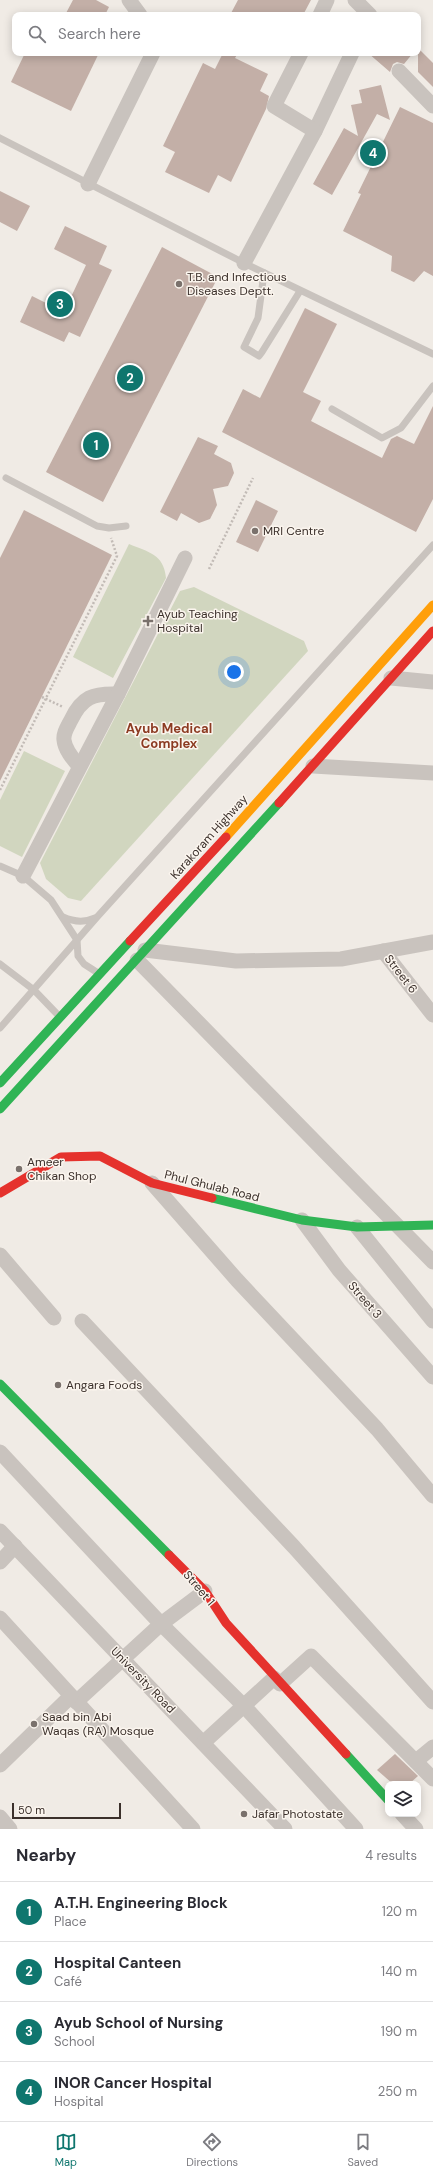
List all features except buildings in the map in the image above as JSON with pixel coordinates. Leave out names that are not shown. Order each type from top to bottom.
[{"type":"main road","name":"Karakoram Highway","points":[[0,1083],[61,1018],[433,605]]},
{"type":"main road","points":[[0,1109],[313,766],[433,631]]},
{"type":"main road","name":"Phul Ghulab Road","points":[[0,1193],[61,1157],[100,1156],[152,1183],[302,1220],[357,1227],[433,1225]]},
{"type":"main road","name":"Street 1","points":[[0,1384],[205,1591],[226,1623],[277,1681],[385,1797]]},
{"type":"street","points":[[129,0],[138,12]]},
{"type":"street","points":[[321,12],[327,0]]},
{"type":"street","points":[[355,0],[367,12]]},
{"type":"street","points":[[88,184],[152,56]]},
{"type":"street","points":[[299,56],[274,106],[315,131]]},
{"type":"street","points":[[244,263],[315,131],[351,56]]},
{"type":"street","points":[[399,71],[432,104]]},
{"type":"street","points":[[23,876],[118,694],[185,558]]},
{"type":"street","points":[[391,678],[433,682]]},
{"type":"street","points":[[80,766],[68,752],[64,740],[65,731],[78,704],[86,698],[106,694],[118,694]]},
{"type":"street","points":[[313,766],[433,773]]},
{"type":"street","points":[[141,955],[236,961],[341,959],[432,944]]},
{"type":"street","name":"Street 6","points":[[383,951],[433,1015]]},
{"type":"street","points":[[141,955],[433,1262]]},
{"type":"street","points":[[152,1183],[237,1280],[377,1429],[433,1496]]},
{"type":"street","name":"Street 3","points":[[302,1220],[339,1270],[433,1377]]},
{"type":"street","points":[[357,1227],[433,1321]]},
{"type":"street","points":[[0,1255],[54,1318]]},
{"type":"street","points":[[82,1322],[294,1547],[433,1702]]},
{"type":"street","points":[[0,1452],[161,1624],[244,1706],[356,1829]]},
{"type":"street","name":"University Road","points":[[0,1531],[285,1829]]},
{"type":"street","points":[[0,1562],[15,1546]]},
{"type":"street","points":[[0,1765],[74,1699],[123,1659],[161,1624],[205,1591]]},
{"type":"street","points":[[0,1618],[193,1829]]},
{"type":"street","points":[[203,1743],[244,1706],[311,1656],[433,1779]]},
{"type":"street","points":[[416,1761],[433,1748]]},
{"type":"street","points":[[0,1817],[10,1829]]},
{"type":"street","points":[[405,1817],[416,1829]]},
{"type":"lane","points":[[0,138],[300,291],[433,354]]},
{"type":"lane","points":[[264,273],[258,318],[244,347],[256,355],[259,356],[262,352],[300,291]]},
{"type":"lane","points":[[332,408],[382,438],[401,428],[433,386]]},
{"type":"lane","points":[[6,478],[97,526],[109,528],[126,526]]},
{"type":"lane","points":[[0,1028],[98,916],[433,545]]},
{"type":"lane","points":[[0,866],[23,876],[51,900],[77,940],[78,956],[84,964],[100,974]]},
{"type":"lane","points":[[62,917],[72,921],[87,921],[98,916]]},
{"type":"lane","points":[[0,964],[34,990],[61,1018]]},
{"type":"path","points":[[208,569],[253,478]]},
{"type":"path","points":[[0,790],[44,698],[117,556],[109,528]]},
{"type":"path","points":[[44,698],[74,712]]},
{"type":"green space","points":[[129,544],[154,555],[162,564],[165,570],[166,578],[113,678],[73,657]]},
{"type":"green space","points":[[194,587],[304,641],[308,651],[81,901],[68,898],[46,879],[40,863],[180,591]]},
{"type":"green space","points":[[24,751],[65,771],[22,857],[0,846],[0,800]]},
{"type":"traffic: fast","points":[[0,1109],[279,803]]},
{"type":"traffic: fast","points":[[0,1083],[130,941]]},
{"type":"traffic: fast","points":[[212,1198],[302,1220],[357,1227],[433,1225]]},
{"type":"traffic: fast","points":[[0,1384],[169,1555]]},
{"type":"traffic: fast","points":[[346,1754],[385,1797]]},
{"type":"traffic: slow","points":[[226,837],[433,605]]},
{"type":"traffic: jam","points":[[279,803],[433,631]]},
{"type":"traffic: jam","points":[[130,941],[226,837]]},
{"type":"traffic: jam","points":[[0,1193],[61,1157],[100,1156],[152,1183],[212,1198]]},
{"type":"traffic: jam","points":[[169,1555],[205,1591],[226,1623],[346,1754]]},
{"type":"place","name":"INOR Cancer Hospital","points":[[373,153]]},
{"type":"place","name":"T.B. and Infectious Diseases Deptt.","points":[[179,284]]},
{"type":"place","name":"Ayub School of Nursing","points":[[60,304]]},
{"type":"place","name":"Hospital Canteen","points":[[130,378]]},
{"type":"place","name":"A.T.H. Engineering Block","points":[[96,445]]},
{"type":"place","name":"MRI Centre","points":[[255,531]]},
{"type":"place","name":"Ayub Teaching Hospital","points":[[148,621]]},
{"type":"place","name":"Ameer Chikan Shop","points":[[19,1169]]},
{"type":"place","name":"Angara Foods","points":[[58,1385]]},
{"type":"place","name":"Saad bin Abi Waqas (RA) Mosque","points":[[34,1724]]},
{"type":"place","name":"Jafar Photostate","points":[[244,1814]]},
{"type":"district","name":"Ayub Medical Complex","points":[[169,736]]}]
